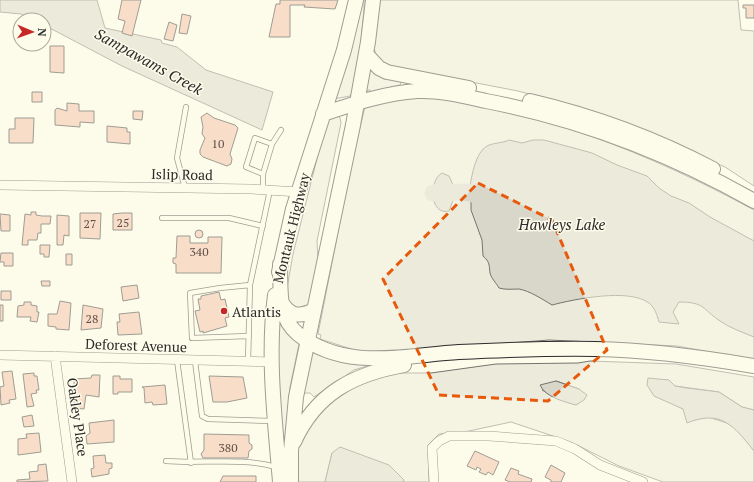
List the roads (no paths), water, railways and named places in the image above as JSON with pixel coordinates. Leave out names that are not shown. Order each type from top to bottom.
[{"type":"main road","name":"Montauk Highway","points":[[280,482],[272,362],[273,316],[280,264],[298,192],[350,28],[356,0]]},
{"type":"main road","points":[[290,482],[296,397],[357,103],[366,54],[373,0]]},
{"type":"main road","points":[[366,54],[379,68],[387,72],[539,103],[584,116],[639,135],[695,160],[754,194]]},
{"type":"main road","points":[[323,114],[357,103],[395,94],[419,91],[470,97],[516,107],[573,123],[631,143],[673,160],[754,201]]},
{"type":"main road","points":[[280,264],[283,315],[289,325],[308,341],[329,351],[359,358],[386,359],[458,352],[558,349],[628,350],[680,355],[754,366]]},
{"type":"main road","points":[[282,303],[289,311],[296,315],[303,315],[314,310]]},
{"type":"main road","points":[[291,451],[301,429],[314,410],[333,392],[356,378],[394,367],[506,351]]},
{"type":"street","name":"Islip Road","points":[[0,184],[298,192]]},
{"type":"street","name":"Deforest Avenue","points":[[0,355],[248,363],[272,362]]},
{"type":"street","name":"Oakley Place","points":[[55,356],[72,482]]},
{"type":"street","points":[[434,482],[432,448],[439,441],[449,436],[556,441],[575,449],[600,465],[643,482]]},
{"type":"lane","points":[[185,188],[177,158],[186,107]]},
{"type":"lane","points":[[248,363],[250,285],[263,226],[266,190],[263,174],[272,144],[281,130]]},
{"type":"lane","points":[[263,174],[246,167],[255,138],[272,144]]},
{"type":"lane","points":[[162,218],[229,218],[263,226]]},
{"type":"lane","points":[[249,336],[192,338],[190,293],[250,285]]},
{"type":"lane","points":[[177,360],[191,463]]},
{"type":"lane","points":[[195,361],[202,416],[208,419],[275,421]]},
{"type":"lane","points":[[166,461],[191,463],[255,462],[279,467]]},
{"type":"water","points":[[0,0],[97,0],[105,28],[161,40],[162,43],[177,47],[206,70],[273,92],[262,130],[122,66],[52,29],[52,12],[0,12]]},
{"type":"water","name":"Hawleys Lake","points":[[509,140],[522,143],[533,140],[544,140],[592,153],[617,165],[647,176],[659,188],[671,196],[689,203],[710,217],[754,241],[754,337],[728,326],[694,303],[679,302],[673,312],[679,324],[659,322],[657,314],[649,303],[629,296],[602,296],[552,305],[523,290],[499,288],[491,275],[488,262],[483,256],[482,240],[471,210],[471,196],[468,196],[467,187],[470,186],[477,158],[483,149],[489,145]]},
{"type":"water","points":[[442,173],[449,176],[453,185],[463,187],[463,196],[454,198],[449,211],[443,211],[438,208],[433,197],[435,183]]},
{"type":"water","points":[[648,378],[669,380],[675,386],[719,392],[742,407],[754,410],[754,451],[740,434],[726,422],[709,418],[699,419],[687,423],[683,409],[654,396],[647,385]]},
{"type":"water","points":[[556,381],[579,389],[587,395],[584,400],[576,405],[561,401],[551,396],[546,393],[540,385]]},
{"type":"water","points":[[340,447],[389,465],[404,480],[403,482],[325,482],[332,453]]},
{"type":"waterway","name":"Sampawams Creek","points":[[433,193],[467,192],[488,199]]},
{"type":"place","name":"Atlantis","points":[[224,311]]}]
